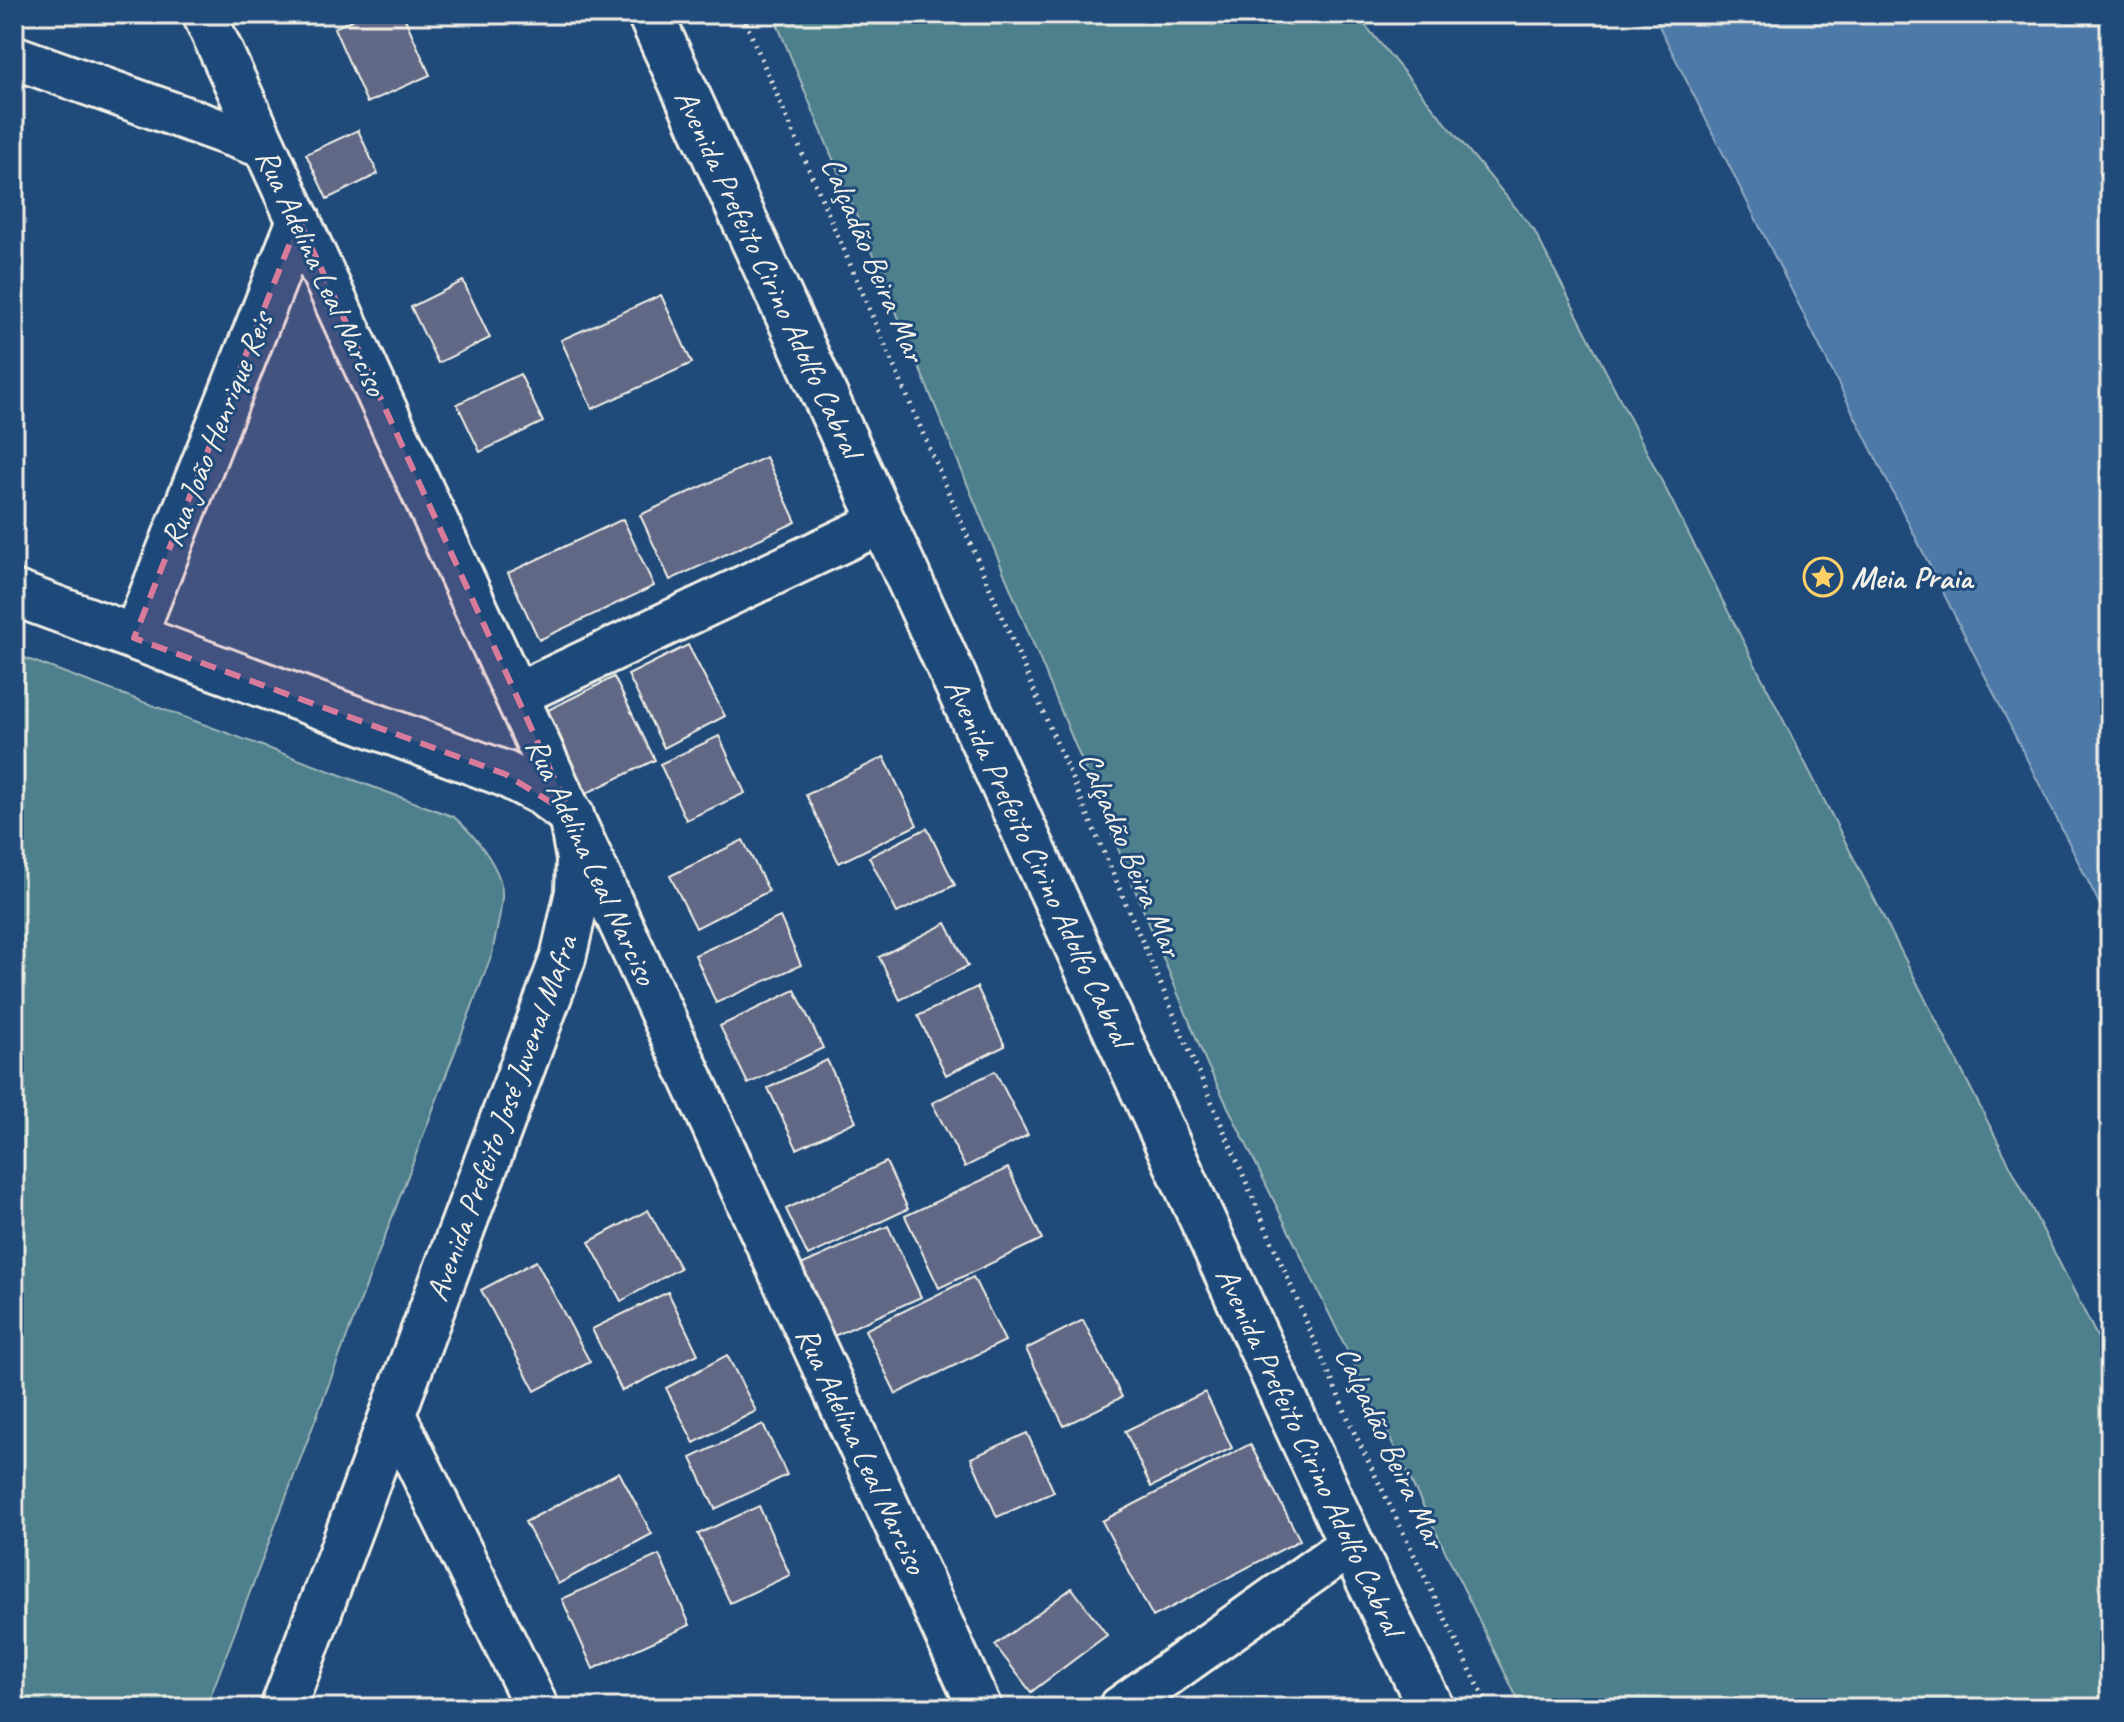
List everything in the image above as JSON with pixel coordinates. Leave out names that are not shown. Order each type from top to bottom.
[{"type":"main road","name":"Avenida Prefeito Cirino Adolfo Cabral","points":[[650,14],[1351,1544],[1431,1708]]},
{"type":"main road","points":[[14,593],[505,774],[542,793],[571,815]]},
{"type":"main road","name":"Avenida Prefeito José Juvenal Mafra","points":[[283,1708],[563,958],[572,925],[578,881],[579,859],[571,815]]},
{"type":"street","name":"Rua Adelina Leal Narciso","points":[[204,14],[980,1708]]},
{"type":"street","points":[[14,57],[265,147]]},
{"type":"street","name":"Rua João Henrique Reis","points":[[134,638],[299,220]]},
{"type":"street","points":[[516,695],[882,522]]},
{"type":"street","points":[[393,1413],[537,1708]]},
{"type":"street","points":[[1120,1708],[1351,1544]]},
{"type":"path","name":"Calçadão Beira Mar","points":[[742,14],[1354,1432],[1489,1708]]},
{"type":"highlighted area","points":[[299,220],[571,815],[505,774],[134,638]]},
{"type":"green space","points":[[773,14],[1356,14],[1534,230],[2110,1362],[2110,1708],[1522,1708],[1207,1064]]},
{"type":"green space","points":[[14,654],[454,817],[486,853],[501,887],[492,954],[206,1708],[14,1708]]},
{"type":"water","points":[[1653,14],[2110,14],[2110,925]]},
{"type":"building","points":[[365,14],[403,14],[430,75],[367,103],[334,28]]},
{"type":"building","points":[[358,130],[378,174],[327,199],[306,154]]},
{"type":"building","points":[[463,281],[490,338],[438,363],[411,307]]},
{"type":"building","points":[[661,295],[692,363],[592,409],[561,340]]},
{"type":"building","points":[[520,374],[543,422],[480,452],[457,404]]},
{"type":"building","points":[[766,457],[796,522],[670,580],[640,515]]},
{"type":"building","points":[[623,519],[654,586],[539,640],[508,573]]},
{"type":"building","points":[[688,645],[725,716],[664,748],[628,675]]},
{"type":"building","points":[[614,677],[655,760],[585,794],[544,712]]},
{"type":"building","points":[[719,736],[745,793],[686,820],[660,764]]},
{"type":"building","points":[[884,757],[917,825],[839,863],[806,795]]},
{"type":"building","points":[[927,828],[955,885],[897,913],[869,857]]},
{"type":"building","points":[[743,840],[769,891],[696,928],[670,876]]},
{"type":"building","points":[[780,917],[801,965],[716,1003],[695,955]]},
{"type":"building","points":[[946,923],[968,966],[900,1000],[879,957]]},
{"type":"building","points":[[977,987],[1005,1046],[946,1075],[918,1016]]},
{"type":"building","points":[[795,990],[823,1048],[748,1084],[720,1026]]},
{"type":"building","points":[[827,1060],[856,1121],[797,1149],[768,1088]]},
{"type":"building","points":[[995,1071],[1028,1135],[965,1167],[932,1103]]},
{"type":"building","points":[[886,1162],[908,1209],[808,1256],[786,1209]]},
{"type":"building","points":[[1008,1168],[1042,1239],[939,1288],[905,1216]]},
{"type":"building","points":[[648,1210],[680,1268],[621,1301],[589,1242]]},
{"type":"building","points":[[888,1226],[921,1297],[834,1336],[801,1265]]},
{"type":"building","points":[[536,1261],[590,1362],[535,1391],[481,1290]]},
{"type":"building","points":[[973,1277],[1005,1341],[896,1394],[865,1330]]},
{"type":"building","points":[[668,1292],[698,1354],[622,1391],[592,1329]]},
{"type":"building","points":[[1083,1320],[1122,1397],[1064,1426],[1026,1349]]},
{"type":"building","points":[[727,1355],[756,1411],[694,1443],[666,1388]]},
{"type":"building","points":[[1205,1392],[1232,1448],[1151,1487],[1125,1431]]},
{"type":"building","points":[[763,1424],[787,1475],[715,1509],[691,1458]]},
{"type":"building","points":[[1027,1433],[1054,1492],[997,1517],[971,1458]]},
{"type":"building","points":[[1250,1444],[1300,1540],[1153,1617],[1102,1521]]},
{"type":"building","points":[[619,1472],[652,1534],[558,1584],[525,1522]]},
{"type":"building","points":[[759,1506],[790,1575],[730,1603],[698,1534]]},
{"type":"building","points":[[659,1555],[690,1625],[593,1669],[562,1599]]},
{"type":"building","points":[[1072,1588],[1107,1635],[1031,1692],[995,1645]]},
{"type":"place","name":"Meia Praia","points":[[1823,577]]}]
